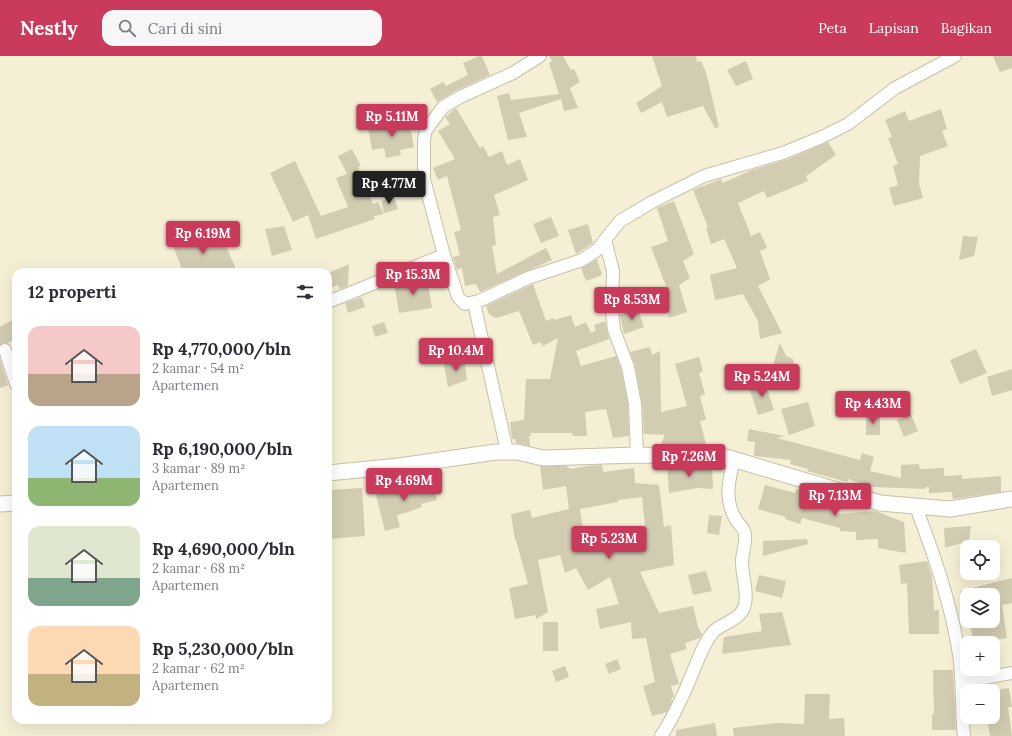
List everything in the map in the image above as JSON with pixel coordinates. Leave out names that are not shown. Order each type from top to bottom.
[{"type":"street","points":[[540,56],[513,73],[460,97],[443,107],[426,130],[424,139],[424,179],[444,255],[458,297],[464,304],[474,303],[528,278],[582,260],[597,250],[620,221],[652,202],[704,176],[776,155],[816,140],[848,124],[895,88],[954,56]]},
{"type":"street","points":[[605,240],[613,271],[612,312],[614,330],[628,368],[635,404],[637,455]]},
{"type":"street","points":[[332,300],[444,255]]},
{"type":"street","points":[[474,303],[507,451]]},
{"type":"street","points":[[5,350],[12,372]]},
{"type":"street","points":[[332,473],[507,451],[543,458],[637,455],[726,457],[880,503],[950,509],[1012,499]]},
{"type":"street","points":[[661,736],[680,704],[701,653],[714,631],[732,621],[741,613],[745,606],[742,562],[746,537],[745,529],[736,521],[732,512],[728,483],[734,459]]},
{"type":"street","points":[[0,504],[12,503]]},
{"type":"street","points":[[916,507],[935,555],[954,627],[962,682],[964,736]]},
{"type":"street","points":[[962,682],[1012,673]]},
{"type":"building","points":[[482,56],[490,75],[457,90],[437,102],[430,89],[443,82],[446,86],[468,75],[463,63]]},
{"type":"building","points":[[549,56],[563,56],[571,70],[574,69],[580,82],[570,88],[578,108],[564,111],[561,99],[519,113],[527,137],[508,140],[497,96],[509,93],[511,100],[559,94],[549,63],[552,61]]},
{"type":"building","points":[[652,56],[696,56],[697,62],[701,61],[706,72],[719,127],[715,128],[703,106],[667,117],[662,102],[641,113],[636,103],[662,86]]},
{"type":"building","points":[[993,56],[1012,56],[1012,68],[1000,72]]},
{"type":"building","points":[[746,61],[753,79],[736,86],[727,70]]},
{"type":"building","points":[[456,108],[480,148],[483,146],[489,157],[502,151],[507,165],[520,159],[528,180],[494,195],[500,215],[493,217],[496,245],[492,246],[497,274],[546,248],[552,260],[480,292],[476,284],[465,286],[462,268],[457,270],[453,257],[460,255],[454,232],[461,230],[447,176],[438,180],[433,168],[455,159],[438,131],[450,124],[445,117]]},
{"type":"building","points":[[941,109],[947,129],[942,131],[948,146],[920,156],[919,184],[923,198],[894,206],[889,188],[898,185],[893,166],[898,164],[888,138],[892,137],[885,120],[905,111],[909,121]]},
{"type":"building","points":[[409,121],[414,147],[400,150],[401,155],[386,158],[384,148],[372,150],[368,128]]},
{"type":"building","points":[[828,142],[836,155],[806,176],[808,181],[767,198],[764,191],[738,203],[751,236],[760,232],[767,248],[760,251],[770,279],[758,286],[782,333],[760,339],[758,321],[743,294],[715,300],[710,275],[737,268],[724,239],[711,244],[706,228],[708,227],[693,190],[721,179],[723,183],[752,170],[786,160]]},
{"type":"building","points":[[352,149],[361,166],[358,167],[373,204],[378,202],[384,214],[374,216],[375,219],[316,239],[308,215],[293,222],[270,173],[295,161],[321,216],[348,207],[336,178],[347,174],[338,156]]},
{"type":"building","points":[[394,197],[398,209],[384,213],[381,201]]},
{"type":"building","points":[[674,201],[694,254],[683,261],[690,278],[679,285],[687,312],[669,318],[662,292],[667,289],[651,247],[668,241],[657,208]]},
{"type":"building","points":[[551,217],[559,236],[541,243],[533,224]]},
{"type":"building","points":[[588,224],[593,243],[576,254],[568,230]]},
{"type":"building","points":[[284,226],[292,250],[272,256],[265,229]]},
{"type":"building","points":[[190,234],[194,244],[222,236],[235,268],[181,268],[171,241]]},
{"type":"building","points":[[963,236],[978,237],[974,256],[959,260]]},
{"type":"building","points":[[597,259],[602,275],[586,281],[581,268]]},
{"type":"building","points":[[349,264],[348,286],[340,289],[338,285],[332,287],[332,271]]},
{"type":"building","points":[[427,278],[432,308],[399,313],[394,283]]},
{"type":"building","points":[[533,284],[546,321],[553,318],[554,320],[571,315],[575,327],[586,322],[591,333],[596,330],[594,325],[605,321],[609,339],[576,351],[581,366],[616,356],[621,369],[628,405],[629,436],[613,438],[606,409],[585,412],[587,436],[573,436],[572,433],[530,433],[530,446],[516,443],[515,439],[512,439],[510,422],[524,420],[526,379],[550,379],[558,338],[543,346],[540,342],[533,345],[519,311],[496,318],[489,314],[486,306]]},
{"type":"building","points":[[362,297],[365,307],[348,313],[345,303]]},
{"type":"building","points":[[638,309],[644,327],[624,334],[620,315]]},
{"type":"building","points":[[12,320],[12,341],[0,345],[0,327]]},
{"type":"building","points":[[384,322],[388,333],[375,337],[372,326]]},
{"type":"building","points":[[780,343],[786,356],[793,359],[796,379],[791,382],[777,381],[774,362]]},
{"type":"building","points":[[650,347],[652,355],[660,351],[661,412],[687,406],[675,364],[699,357],[703,372],[699,373],[705,394],[700,396],[706,420],[700,421],[707,448],[665,447],[665,444],[661,444],[665,435],[644,434],[642,403],[635,365],[630,352]]},
{"type":"building","points":[[976,349],[987,373],[960,384],[950,360]]},
{"type":"building","points":[[464,358],[467,380],[448,387],[444,365]]},
{"type":"building","points":[[0,359],[8,385],[0,388]]},
{"type":"building","points":[[1012,369],[1012,390],[992,396],[987,377]]},
{"type":"building","points":[[765,382],[774,410],[758,415],[749,387]]},
{"type":"building","points":[[808,402],[815,426],[789,435],[781,409]]},
{"type":"building","points":[[880,414],[880,435],[866,435],[866,415]]},
{"type":"building","points":[[911,414],[918,431],[904,437],[897,420]]},
{"type":"building","points":[[749,429],[785,436],[777,438],[860,460],[862,453],[874,457],[870,471],[901,478],[901,465],[919,464],[920,469],[944,468],[944,476],[962,475],[962,479],[1001,476],[1001,492],[953,499],[952,492],[929,493],[929,487],[926,487],[925,489],[873,487],[848,479],[847,482],[807,471],[808,469],[790,464],[791,460],[754,456],[755,442],[747,441]]},
{"type":"building","points":[[602,465],[603,472],[634,468],[635,483],[659,485],[664,527],[671,525],[674,565],[640,572],[659,613],[693,606],[698,627],[702,634],[700,638],[685,643],[687,649],[670,654],[679,684],[671,686],[674,696],[671,699],[672,702],[667,712],[652,716],[643,686],[655,682],[646,638],[632,639],[631,622],[600,629],[596,609],[619,604],[610,577],[588,590],[576,568],[565,573],[560,555],[538,560],[548,612],[536,619],[536,615],[515,619],[509,588],[528,584],[515,540],[511,514],[530,510],[532,518],[569,509],[566,486],[543,490],[540,466],[566,466],[571,469]],"holes":[[[642,497],[646,536],[598,549],[598,547],[588,550],[580,509],[618,502],[618,500]]]},
{"type":"building","points":[[667,465],[712,466],[713,489],[697,488],[669,493]]},
{"type":"building","points":[[432,481],[437,500],[421,504],[422,507],[397,515],[400,527],[385,531],[376,495]]},
{"type":"building","points":[[765,485],[795,493],[796,489],[810,495],[840,503],[837,514],[875,511],[904,522],[906,553],[878,548],[878,539],[856,540],[856,532],[840,531],[840,528],[802,518],[800,524],[785,519],[786,517],[758,509]]},
{"type":"building","points":[[362,488],[365,536],[332,539],[332,490]]},
{"type":"building","points":[[709,515],[722,516],[719,535],[707,533]]},
{"type":"building","points":[[971,526],[969,540],[960,540],[960,544],[945,548],[944,528]]},
{"type":"building","points":[[807,539],[808,544],[763,556],[763,541]]},
{"type":"building","points":[[927,561],[932,576],[934,610],[939,610],[939,634],[909,634],[907,583],[901,584],[899,565]]},
{"type":"building","points":[[706,571],[712,591],[693,595],[688,575]]},
{"type":"building","points":[[759,575],[786,581],[782,598],[755,591]]},
{"type":"building","points":[[1012,578],[1012,603],[1002,605],[1007,638],[1000,639],[1000,636],[972,636],[971,628],[1000,628],[1000,588],[972,588]]},
{"type":"building","points":[[782,612],[791,645],[722,654],[724,637],[762,631],[759,614]]},
{"type":"building","points":[[543,622],[558,622],[558,651],[543,651]]},
{"type":"building","points":[[617,659],[621,669],[609,674],[605,664]]},
{"type":"building","points":[[565,666],[569,677],[556,682],[552,671]]},
{"type":"building","points":[[933,670],[953,670],[956,730],[932,730],[932,714],[934,714]]},
{"type":"building","points":[[1009,688],[1012,707],[1008,707],[1012,736],[990,736],[988,724],[1000,724],[1000,689]]},
{"type":"building","points":[[805,694],[830,694],[829,719],[844,718],[845,736],[734,736],[733,728],[777,723],[804,724]]},
{"type":"building","points":[[715,723],[717,736],[676,736],[676,730]]}]
